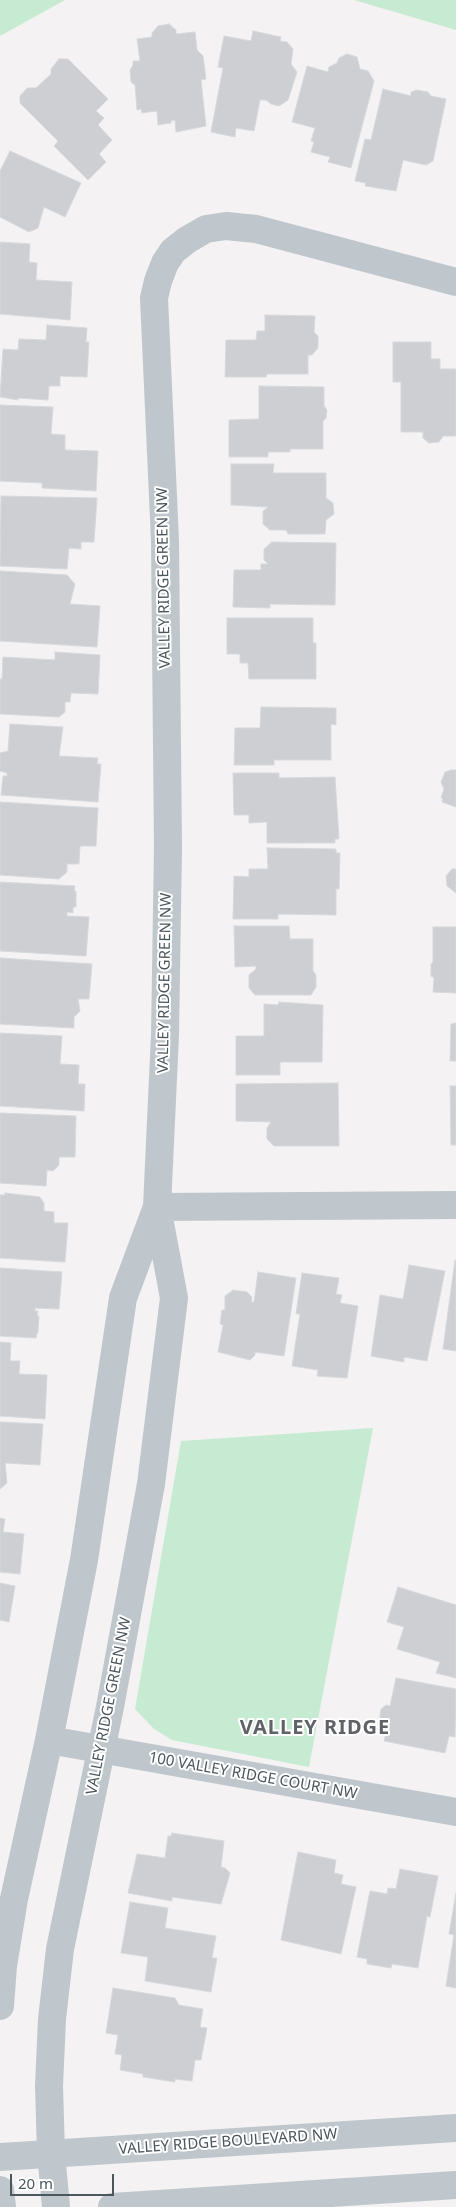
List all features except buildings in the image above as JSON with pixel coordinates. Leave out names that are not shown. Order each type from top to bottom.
[{"type":"street","name":"VALLEY RIDGE GREEN NW","points":[[56,2207],[51,2154],[49,2086],[52,2019],[60,1948],[71,1886],[102,1750],[151,1484],[174,1298],[157,1207],[165,1035],[168,847],[165,541],[154,298],[158,281],[173,251],[206,229],[226,226],[256,229],[456,282]]},
{"type":"street","points":[[157,1207],[456,1205]]},
{"type":"street","name":"VALLEY RIDGE GREEN NW","points":[[0,2006],[3,1966],[14,1899],[50,1740],[84,1560],[124,1298],[157,1207]]},
{"type":"street","name":"100 VALLEY RIDGE COURT NW","points":[[50,1740],[456,1812]]},
{"type":"street","name":"VALLEY RIDGE BOULEVARD NW","points":[[0,2157],[456,2128]]},
{"type":"street","points":[[112,2207],[456,2185]]},
{"type":"street","points":[[0,2190],[2,2207]]},
{"type":"green space","points":[[0,0],[65,0],[0,36]]},
{"type":"green space","points":[[354,0],[456,0],[456,30]]},
{"type":"green space","points":[[373,1428],[309,1767],[172,1740],[154,1729],[135,1709],[181,1441]]},
{"type":"district","name":"VALLEY RIDGE","points":[[315,1728]]}]
